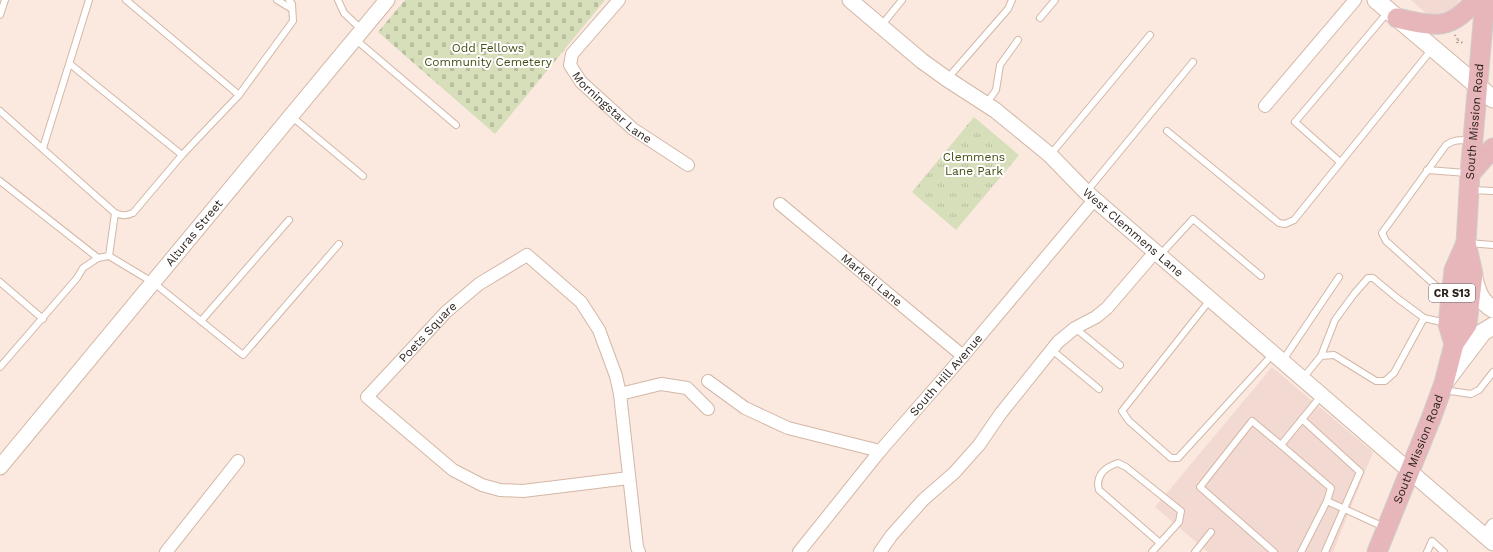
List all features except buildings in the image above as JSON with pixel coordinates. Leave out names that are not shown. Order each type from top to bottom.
[{"type":"main road","points":[[1376,0],[1493,99]]},
{"type":"main road","points":[[1393,14],[1421,23],[1442,25],[1455,20],[1475,0]]},
{"type":"main road","name":"South Mission Road","points":[[1377,552],[1432,416],[1454,344],[1468,325],[1472,274],[1466,243],[1485,0]]},
{"type":"main road","points":[[1470,182],[1493,148]]},
{"type":"main road","name":"South Mission Road","points":[[1454,344],[1448,324],[1453,290],[1454,270],[1466,243]]},
{"type":"main road","points":[[1472,274],[1479,295],[1484,302],[1493,309]]},
{"type":"main road","points":[[1442,387],[1483,332],[1493,326]]},
{"type":"street","name":"Alturas Street","points":[[0,467],[387,0]]},
{"type":"street","name":"Morningstar Lane","points":[[619,0],[572,54],[570,65],[581,82],[633,129],[688,165]]},
{"type":"street","name":"West Clemmens Lane","points":[[850,0],[922,61],[946,79],[986,104],[1050,155],[1090,196],[1321,396],[1410,472],[1490,535]]},
{"type":"street","points":[[1265,106],[1355,0]]},
{"type":"street","name":"South Hill Avenue","points":[[799,552],[880,451],[963,356],[1090,196]]},
{"type":"street","name":"Markell Lane","points":[[780,204],[963,356]]},
{"type":"street","points":[[880,552],[891,536],[923,500],[954,473],[979,445],[1000,413],[1058,342],[1075,328],[1096,317],[1108,308],[1157,254]]},
{"type":"street","name":"Poets Square","points":[[629,478],[523,490],[500,490],[482,485],[453,470],[367,398],[446,312],[479,284],[527,255],[581,302],[599,330],[616,376],[620,394],[639,552]]},
{"type":"street","points":[[708,381],[745,408],[788,428],[880,451]]},
{"type":"street","points":[[620,394],[662,384],[687,388],[708,409]]},
{"type":"street","points":[[166,552],[238,461]]},
{"type":"lane","points":[[0,15],[5,0]]},
{"type":"lane","points":[[43,148],[89,0]]},
{"type":"lane","points":[[126,0],[239,95]]},
{"type":"lane","points":[[277,0],[292,9]]},
{"type":"lane","points":[[0,111],[114,213],[121,216],[128,215],[133,213],[182,155],[239,95],[293,21],[292,4],[289,0]]},
{"type":"lane","points":[[338,0],[344,13],[359,34],[456,125]]},
{"type":"lane","points":[[880,26],[902,0]]},
{"type":"lane","points":[[946,79],[1008,9],[1012,0]]},
{"type":"lane","points":[[1040,18],[1055,0]]},
{"type":"lane","points":[[1340,162],[1295,122],[1393,14]]},
{"type":"lane","points":[[1050,155],[1150,35]]},
{"type":"lane","points":[[986,104],[996,90],[1000,65],[1018,40]]},
{"type":"lane","points":[[1167,131],[1280,223],[1284,224],[1294,220],[1433,48]]},
{"type":"lane","points":[[1090,196],[1193,62]]},
{"type":"lane","points":[[70,64],[182,155]]},
{"type":"lane","points":[[290,116],[363,176]]},
{"type":"lane","points":[[1453,290],[1441,289],[1436,286],[1386,241],[1382,232],[1439,152],[1450,141],[1473,140]]},
{"type":"lane","points":[[1427,170],[1470,182],[1493,191]]},
{"type":"lane","points":[[0,181],[98,258]]},
{"type":"lane","points":[[109,256],[114,213]]},
{"type":"lane","points":[[1157,254],[1194,219],[1261,276]]},
{"type":"lane","points":[[201,321],[289,220]]},
{"type":"lane","points":[[1466,243],[1493,245]]},
{"type":"lane","points":[[0,367],[43,319],[77,278],[83,268],[98,258],[109,256],[154,283],[243,355],[339,244]]},
{"type":"lane","points":[[1210,300],[1122,411],[1129,421],[1171,458],[1178,458],[1278,358],[1339,277]]},
{"type":"lane","points":[[1302,379],[1322,356],[1335,320],[1368,278],[1373,278],[1424,318],[1448,324]]},
{"type":"lane","points":[[0,282],[43,319]]},
{"type":"lane","points":[[1322,356],[1334,355],[1376,381],[1386,381],[1394,373],[1424,318]]},
{"type":"lane","points":[[1075,328],[1120,365]]},
{"type":"lane","points":[[1052,350],[1099,389]]},
{"type":"lane","points":[[1442,387],[1471,394],[1479,390],[1493,372]]},
{"type":"lane","points":[[1281,445],[1321,396]]},
{"type":"lane","points":[[1302,419],[1360,472],[1324,552]]},
{"type":"lane","points":[[1274,552],[1200,487],[1252,421],[1331,488],[1327,501],[1301,552]]},
{"type":"lane","points":[[1152,552],[1179,522],[1181,511],[1126,467],[1118,463],[1109,466],[1100,476],[1097,483],[1099,490],[1160,543]]},
{"type":"lane","points":[[1327,501],[1387,529]]},
{"type":"lane","points":[[1195,552],[1211,532]]},
{"type":"lane","points":[[1427,552],[1432,542],[1444,552]]},
{"type":"path","points":[[1455,34],[1458,40],[1463,43]]},
{"type":"path","points":[[1457,44],[1458,40]]},
{"type":"shaded area","points":[[1411,0],[1459,0],[1457,6],[1433,16],[1427,14]]},
{"type":"shaded area","points":[[1272,367],[1373,452],[1333,552],[1208,552],[1155,507]]},
{"type":"green space","name":"Odd Fellows Community Cemetery","points":[[405,0],[605,0],[495,134],[378,32]]},
{"type":"green space","name":"Clemmens Lane Park","points":[[974,117],[1019,155],[956,230],[912,192]]}]
